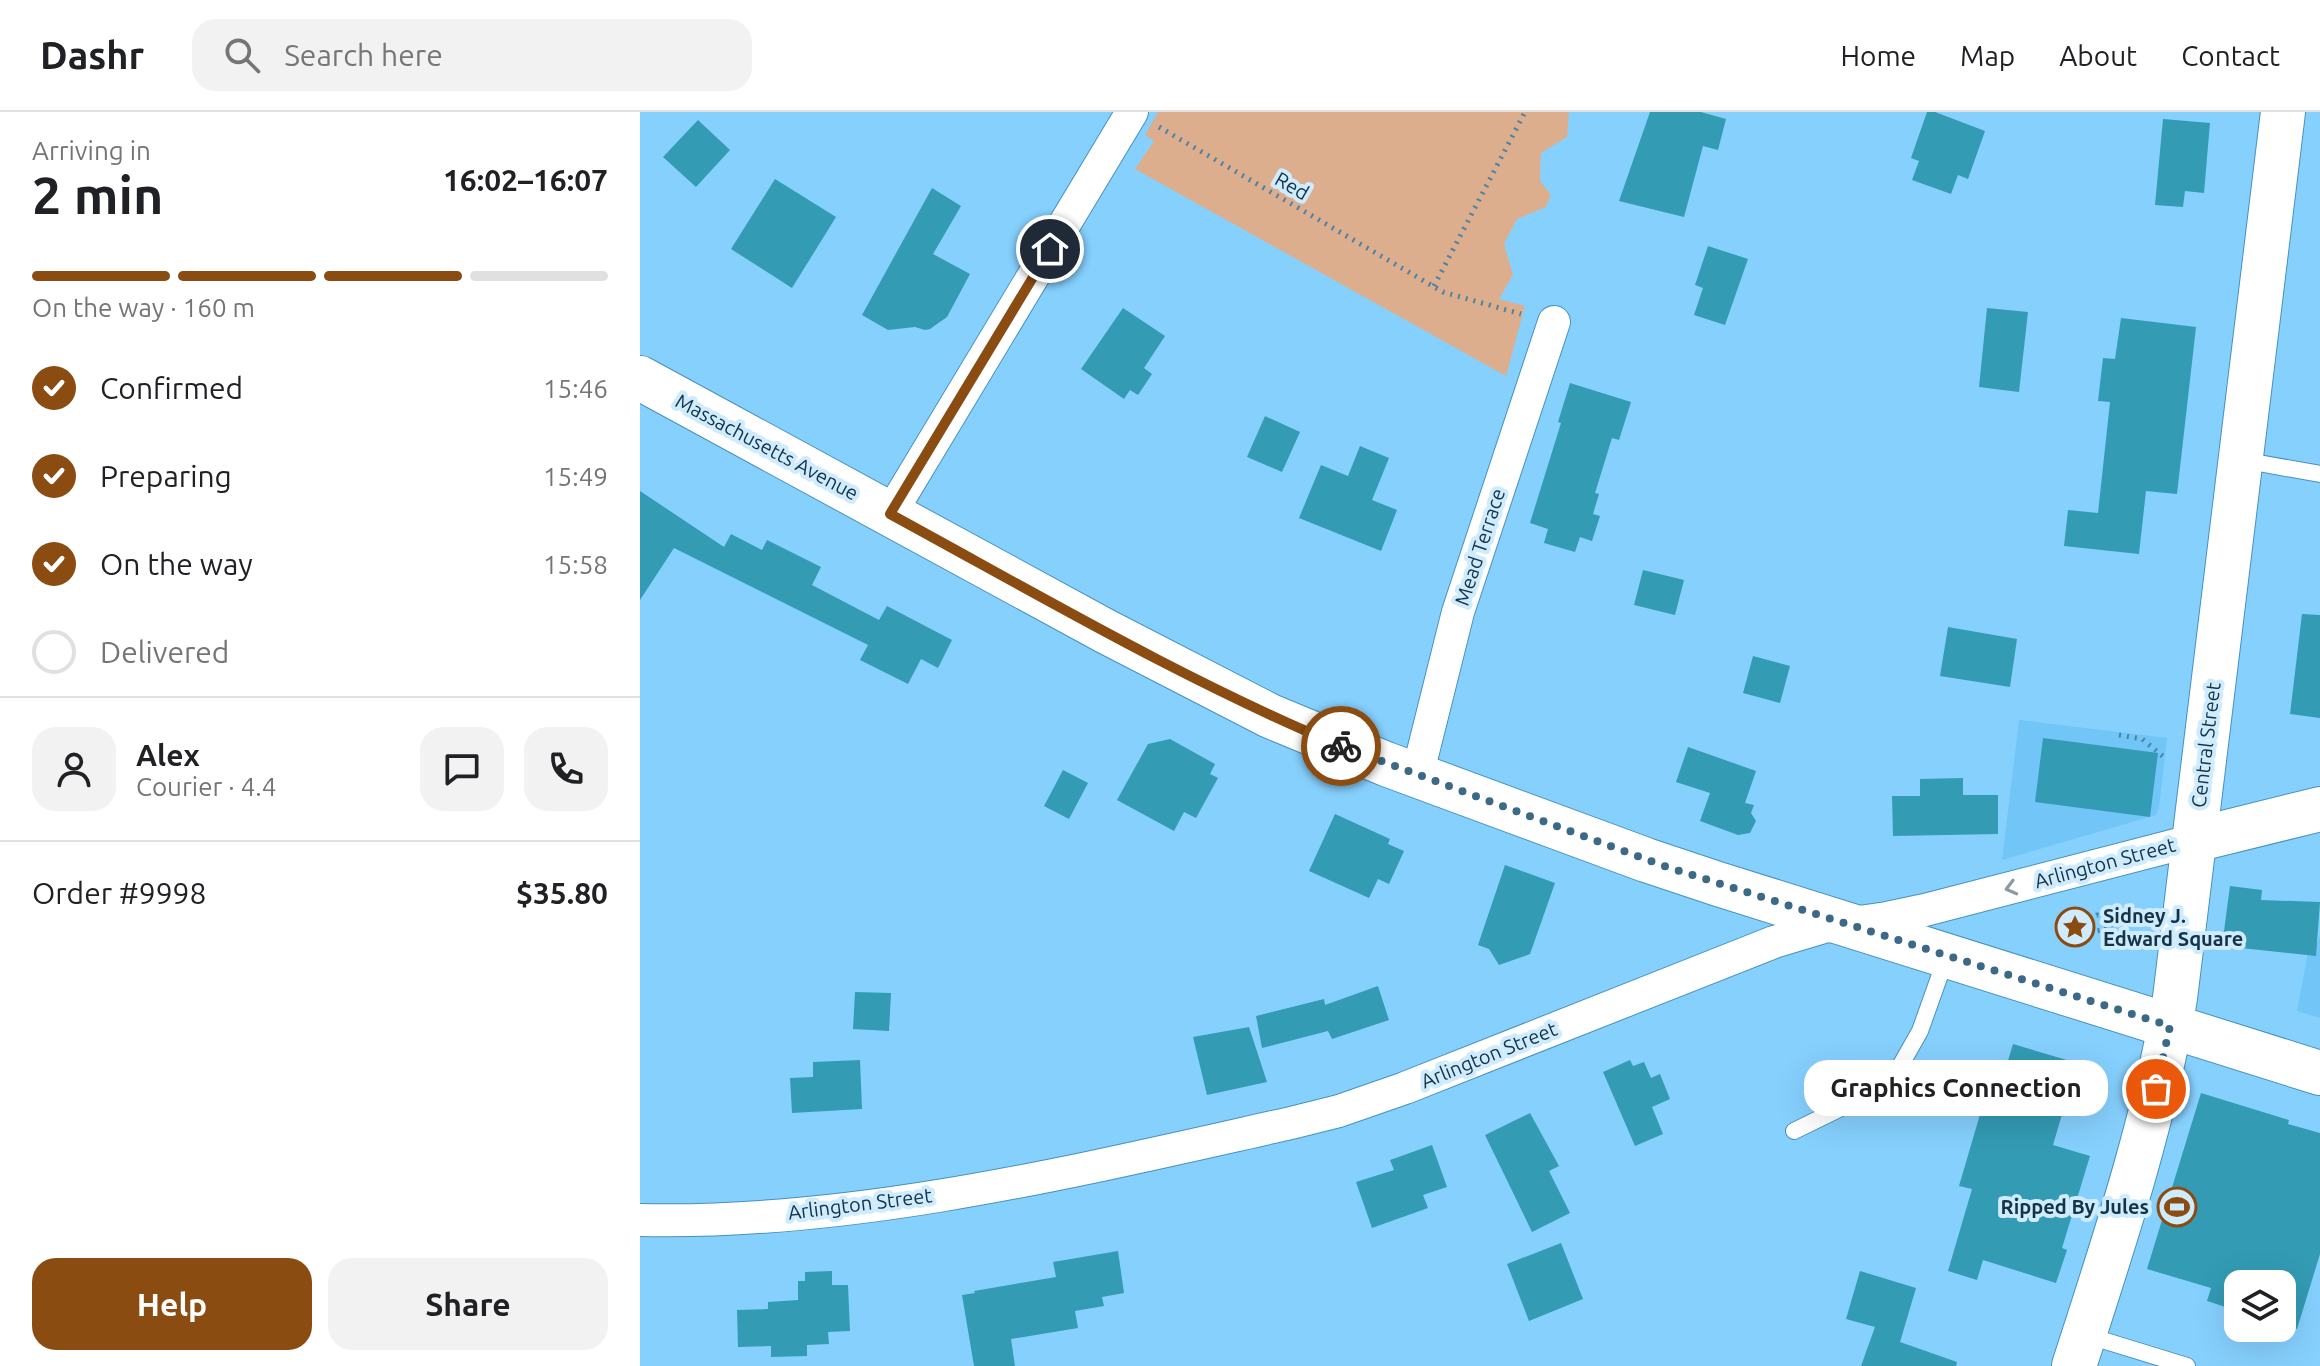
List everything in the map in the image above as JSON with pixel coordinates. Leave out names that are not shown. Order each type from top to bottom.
[{"type":"main road","name":"Central Street","points":[[2080,1350],[2136,1165],[2170,1026],[2283,112]]},
{"type":"main road","name":"Massachusetts Avenue","points":[[640,378],[1105,631],[1246,704],[1355,753],[1646,860],[2320,1073]]},
{"type":"main road","name":"Arlington Street","points":[[2195,840],[2320,809]]},
{"type":"street","points":[[890,514],[1140,116]]},
{"type":"street","name":"Mead Terrace","points":[[1417,776],[1458,612],[1554,322]]},
{"type":"street","name":"Arlington Street","points":[[640,1220],[682,1221],[866,1206],[993,1186],[1291,1123],[1339,1111],[1416,1084],[1806,931],[1935,908],[2195,840]]},
{"type":"lane","points":[[2241,460],[2320,474]]},
{"type":"lane","points":[[1794,1131],[1890,1084],[1920,1031],[1946,956]]},
{"type":"lane","points":[[2080,1350],[2187,1366]]},
{"type":"path","points":[[1434,286],[1525,112]]},
{"type":"path","name":"Red","points":[[1140,116],[1443,292],[1554,322]]},
{"type":"path","points":[[2119,735],[2142,739],[2167,759],[2166,770]]},
{"type":"path","points":[[2108,925],[2134,923]]},
{"type":"shaded area","points":[[1158,112],[1569,112],[1567,137],[1541,153],[1540,181],[1551,195],[1546,207],[1517,219],[1504,244],[1513,275],[1499,299],[1525,306],[1506,376],[1135,169],[1154,141],[1145,135]]},
{"type":"shaded area","points":[[2019,720],[2167,738],[2156,815],[2002,860]]},
{"type":"shaded area","points":[[2320,934],[2320,1018],[2297,1011],[2310,942],[2318,942]]},
{"type":"building","points":[[1650,112],[1701,112],[1726,119],[1718,150],[1703,146],[1684,217],[1619,201]]},
{"type":"building","points":[[1927,112],[1935,112],[1985,131],[1968,179],[1958,175],[1951,194],[1912,180],[1919,161],[1911,158]]},
{"type":"building","points":[[2163,119],[2210,123],[2204,193],[2185,191],[2183,207],[2155,205]]},
{"type":"building","points":[[698,120],[730,150],[696,187],[663,157]]},
{"type":"building","points":[[775,179],[836,217],[792,288],[731,249]]},
{"type":"building","points":[[932,188],[961,206],[933,254],[970,274],[947,317],[930,329],[888,330],[862,315]]},
{"type":"building","points":[[1708,246],[1748,259],[1725,325],[1694,315],[1703,288],[1695,285]]},
{"type":"building","points":[[1123,308],[1165,336],[1144,368],[1152,374],[1138,395],[1130,390],[1124,399],[1081,369]]},
{"type":"building","points":[[1987,308],[2028,312],[2019,392],[1979,387]]},
{"type":"building","points":[[2121,318],[2196,327],[2177,494],[2146,491],[2139,554],[2064,546],[2068,510],[2098,513],[2110,402],[2098,401],[2103,358],[2115,359]]},
{"type":"building","points":[[1570,383],[1631,402],[1619,440],[1612,438],[1595,493],[1599,494],[1593,514],[1600,516],[1592,541],[1580,537],[1575,552],[1544,543],[1548,529],[1530,523]]},
{"type":"building","points":[[1265,416],[1300,432],[1282,472],[1247,457]]},
{"type":"building","points":[[1360,446],[1389,458],[1372,500],[1397,510],[1381,551],[1299,518],[1321,465],[1348,476]]},
{"type":"building","points":[[640,491],[724,547],[731,534],[762,550],[767,540],[821,567],[812,585],[879,620],[887,606],[952,640],[938,668],[921,659],[908,684],[860,660],[868,645],[674,548],[640,600]]},
{"type":"building","points":[[1643,570],[1684,580],[1675,615],[1634,605]]},
{"type":"building","points":[[2302,614],[2320,615],[2320,718],[2290,714]]},
{"type":"building","points":[[1948,627],[2017,639],[2010,687],[1940,676]]},
{"type":"building","points":[[1753,656],[1790,666],[1780,703],[1743,693]]},
{"type":"building","points":[[2043,738],[2158,753],[2150,817],[2035,802]]},
{"type":"building","points":[[1170,739],[1215,764],[1210,774],[1218,778],[1196,818],[1184,812],[1174,831],[1117,800],[1148,744]]},
{"type":"building","points":[[1688,747],[1756,771],[1745,803],[1754,805],[1751,813],[1756,821],[1750,833],[1738,835],[1700,821],[1710,793],[1676,782]]},
{"type":"building","points":[[1063,770],[1088,783],[1069,819],[1044,806]]},
{"type":"building","points":[[1963,778],[1963,795],[1998,795],[1998,834],[1893,836],[1892,796],[1920,796],[1920,779]]},
{"type":"building","points":[[1335,814],[1390,839],[1388,844],[1404,851],[1389,884],[1378,879],[1369,898],[1309,871]]},
{"type":"building","points":[[1505,865],[1555,883],[1530,954],[1499,965],[1489,949],[1478,945]]},
{"type":"building","points":[[2230,886],[2262,890],[2261,900],[2320,902],[2316,956],[2222,946]]},
{"type":"building","points":[[1378,986],[1389,1020],[1332,1039],[1328,1031],[1262,1048],[1256,1016],[1324,999],[1325,1005]]},
{"type":"building","points":[[855,992],[891,993],[889,1031],[853,1029]]},
{"type":"building","points":[[1249,1027],[1267,1082],[1207,1095],[1193,1037]]},
{"type":"building","points":[[2013,1044],[2077,1063],[2053,1145],[2090,1156],[2062,1248],[2067,1250],[2056,1283],[1983,1260],[1977,1280],[1948,1271],[1972,1189],[1959,1186],[1981,1111],[1992,1114]]},
{"type":"building","points":[[860,1060],[862,1109],[792,1113],[790,1078],[813,1077],[813,1062]]},
{"type":"building","points":[[1630,1060],[1633,1066],[1644,1062],[1651,1078],[1660,1074],[1670,1099],[1652,1107],[1663,1134],[1635,1146],[1603,1072]]},
{"type":"building","points":[[2201,1093],[2289,1120],[2288,1124],[2320,1133],[2320,1254],[2297,1329],[2296,1270],[2224,1270],[2224,1306],[2207,1301],[2211,1288],[2147,1269]]},
{"type":"building","points":[[1530,1113],[1559,1166],[1549,1171],[1570,1213],[1532,1232],[1485,1135]]},
{"type":"building","points":[[1432,1145],[1447,1187],[1423,1195],[1428,1208],[1372,1228],[1356,1182],[1394,1170],[1390,1160]]},
{"type":"building","points":[[1561,1243],[1583,1299],[1529,1321],[1507,1264]]},
{"type":"building","points":[[1118,1251],[1124,1293],[1102,1297],[1104,1306],[1075,1311],[1078,1328],[1011,1339],[1015,1366],[974,1366],[962,1295],[1056,1277],[1053,1262]]},
{"type":"building","points":[[832,1271],[832,1285],[848,1285],[850,1331],[828,1332],[829,1344],[807,1345],[807,1356],[771,1357],[771,1346],[738,1347],[737,1310],[768,1309],[768,1302],[798,1300],[798,1281],[805,1281],[805,1272]]},
{"type":"building","points":[[1860,1271],[1916,1288],[1900,1342],[1957,1362],[1956,1366],[1861,1366],[1875,1327],[1846,1319]]},
{"type":"way so far","points":[[1341,746],[1664,866],[2170,1026],[2156,1089]]},
{"type":"place","name":"Sidney J. Edward Square","points":[[2075,927]]},
{"type":"place","name":"Graphics Connection","points":[[2156,1089]]},
{"type":"place","name":"Ripped By Jules","points":[[2177,1207]]},
{"type":"route","points":[[1050,249],[890,514],[1215,688],[1341,746]]}]
